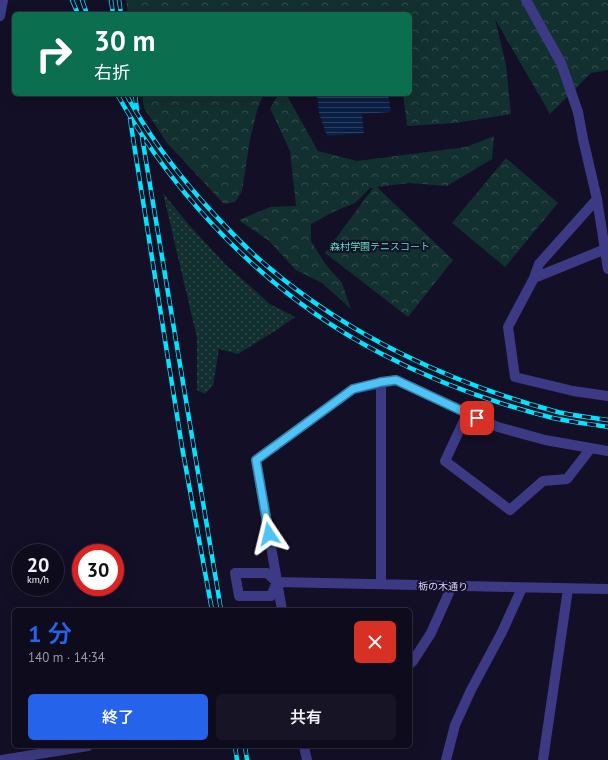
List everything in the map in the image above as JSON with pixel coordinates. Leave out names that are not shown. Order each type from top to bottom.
[{"type":"street","points":[[0,16],[3,0]]},
{"type":"street","points":[[526,0],[561,63],[581,125],[607,248],[608,269]]},
{"type":"street","points":[[597,199],[539,264],[534,278],[508,327],[515,377],[573,391],[608,396]]},
{"type":"street","points":[[534,278],[607,248]]},
{"type":"street","points":[[282,608],[256,460],[353,389],[396,380],[498,427],[545,440],[608,451]]},
{"type":"street","points":[[381,382],[381,584]]},
{"type":"street","points":[[467,414],[445,461],[510,510],[544,481],[566,479],[591,448]]},
{"type":"street","name":"栃の木通り","points":[[277,582],[608,589]]},
{"type":"street","points":[[412,661],[431,633],[452,586]]},
{"type":"street","points":[[446,760],[455,725],[471,690],[502,632],[522,588]]},
{"type":"street","points":[[544,760],[568,588]]},
{"type":"street","points":[[2,760],[76,748]]},
{"type":"street","points":[[304,748],[307,760]]},
{"type":"green space","points":[[126,0],[608,0],[608,70],[591,73],[550,114],[495,19],[506,65],[511,114],[455,123],[407,126],[403,96],[412,96],[412,12],[128,12]]},
{"type":"green space","points":[[142,96],[263,96],[258,107],[250,139],[242,191],[235,202],[224,204],[167,143],[144,108]]},
{"type":"green space","points":[[278,96],[287,96],[318,151],[357,161],[466,147],[494,136],[492,159],[447,186],[409,183],[377,187],[453,260],[408,317],[325,253],[373,188],[370,188],[355,203],[335,211],[311,224],[311,241],[326,265],[342,283],[351,309],[322,283],[296,270],[269,241],[239,220],[270,207],[296,206],[290,151],[270,108]]},
{"type":"green space","name":"森村学園テニスコート","points":[[506,158],[558,203],[505,267],[452,223]]},
{"type":"green space","points":[[163,193],[189,225],[226,265],[270,304],[295,317],[238,354],[219,349],[213,385],[205,394],[197,390],[197,338]]},
{"type":"water","points":[[317,96],[388,96],[391,112],[362,114],[364,133],[327,136],[319,113]]},
{"type":"railway","points":[[72,0],[77,12]]},
{"type":"railway","points":[[82,0],[86,12]]},
{"type":"railway","points":[[111,0],[113,12]]},
{"type":"railway","points":[[119,0],[121,12]]},
{"type":"railway","points":[[118,96],[141,134],[168,172],[198,208],[230,242],[264,274],[301,304],[340,330],[380,353],[401,364],[465,391],[508,406],[553,418],[608,427]]},
{"type":"railway","points":[[127,96],[143,123],[171,164],[218,219],[258,259],[299,291],[332,314],[403,354],[477,386],[515,400],[554,411],[608,420]]},
{"type":"railway","points":[[135,96],[137,110]]},
{"type":"railway","points":[[130,119],[182,447],[212,608]]},
{"type":"railway","points":[[142,137],[221,608]]},
{"type":"railway","points":[[235,748],[237,760]]},
{"type":"railway","points":[[245,748],[247,760]]},
{"type":"route","points":[[269,534],[256,460],[353,389],[396,380],[477,418]]}]
